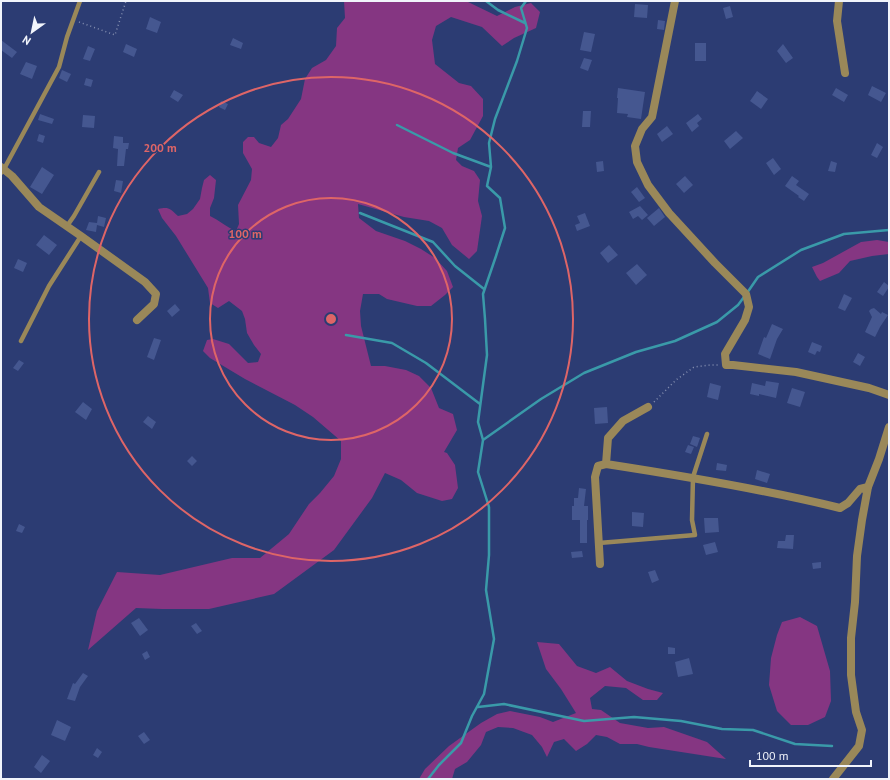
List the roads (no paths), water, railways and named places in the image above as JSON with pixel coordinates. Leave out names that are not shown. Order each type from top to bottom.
[{"type":"street","points":[[675,1],[652,117],[642,129],[635,146],[636,162],[648,185],[669,213],[746,294],[749,307],[745,320],[725,354],[726,365],[796,372],[869,388],[889,395]]},
{"type":"street","points":[[839,1],[837,21],[845,73]]},
{"type":"street","points":[[2,170],[12,176],[39,207],[145,282],[156,294],[154,304],[137,320]]},
{"type":"street","points":[[606,464],[608,438],[623,421],[648,407]]},
{"type":"street","points":[[833,779],[859,746],[862,730],[856,712],[851,675],[851,638],[855,602],[857,556],[868,488],[889,427]]},
{"type":"street","points":[[600,564],[595,477],[598,466],[606,464],[693,477],[798,497],[840,508],[848,503],[860,489],[868,488]]},
{"type":"lane","points":[[2,170],[59,66],[67,37],[80,1]]},
{"type":"lane","points":[[67,226],[99,172]]},
{"type":"lane","points":[[21,341],[49,286],[81,236]]},
{"type":"lane","points":[[599,542],[694,535],[692,520],[693,477],[707,434]]},
{"type":"waterway","points":[[486,1],[498,10],[525,23]]},
{"type":"waterway","points":[[428,779],[439,765],[461,743],[472,716],[484,694],[494,639],[486,590],[489,555],[489,507],[478,472],[483,440],[478,422],[487,355],[483,294],[505,228],[500,198],[487,186],[491,167],[489,143],[495,119],[517,61],[527,28],[521,8],[526,1]]},
{"type":"waterway","points":[[397,125],[453,153],[491,167]]},
{"type":"waterway","points":[[360,213],[433,242],[455,266],[484,289]]},
{"type":"waterway","points":[[747,293],[758,277],[801,250],[844,234],[889,230]]},
{"type":"waterway","points":[[483,440],[541,399],[584,373],[636,352],[675,341],[717,322],[738,305],[744,297]]},
{"type":"waterway","points":[[346,335],[392,343],[426,363],[480,404]]},
{"type":"waterway","points":[[478,707],[504,704],[584,721],[634,717],[681,721],[722,729],[753,730],[795,744],[832,746]]}]
